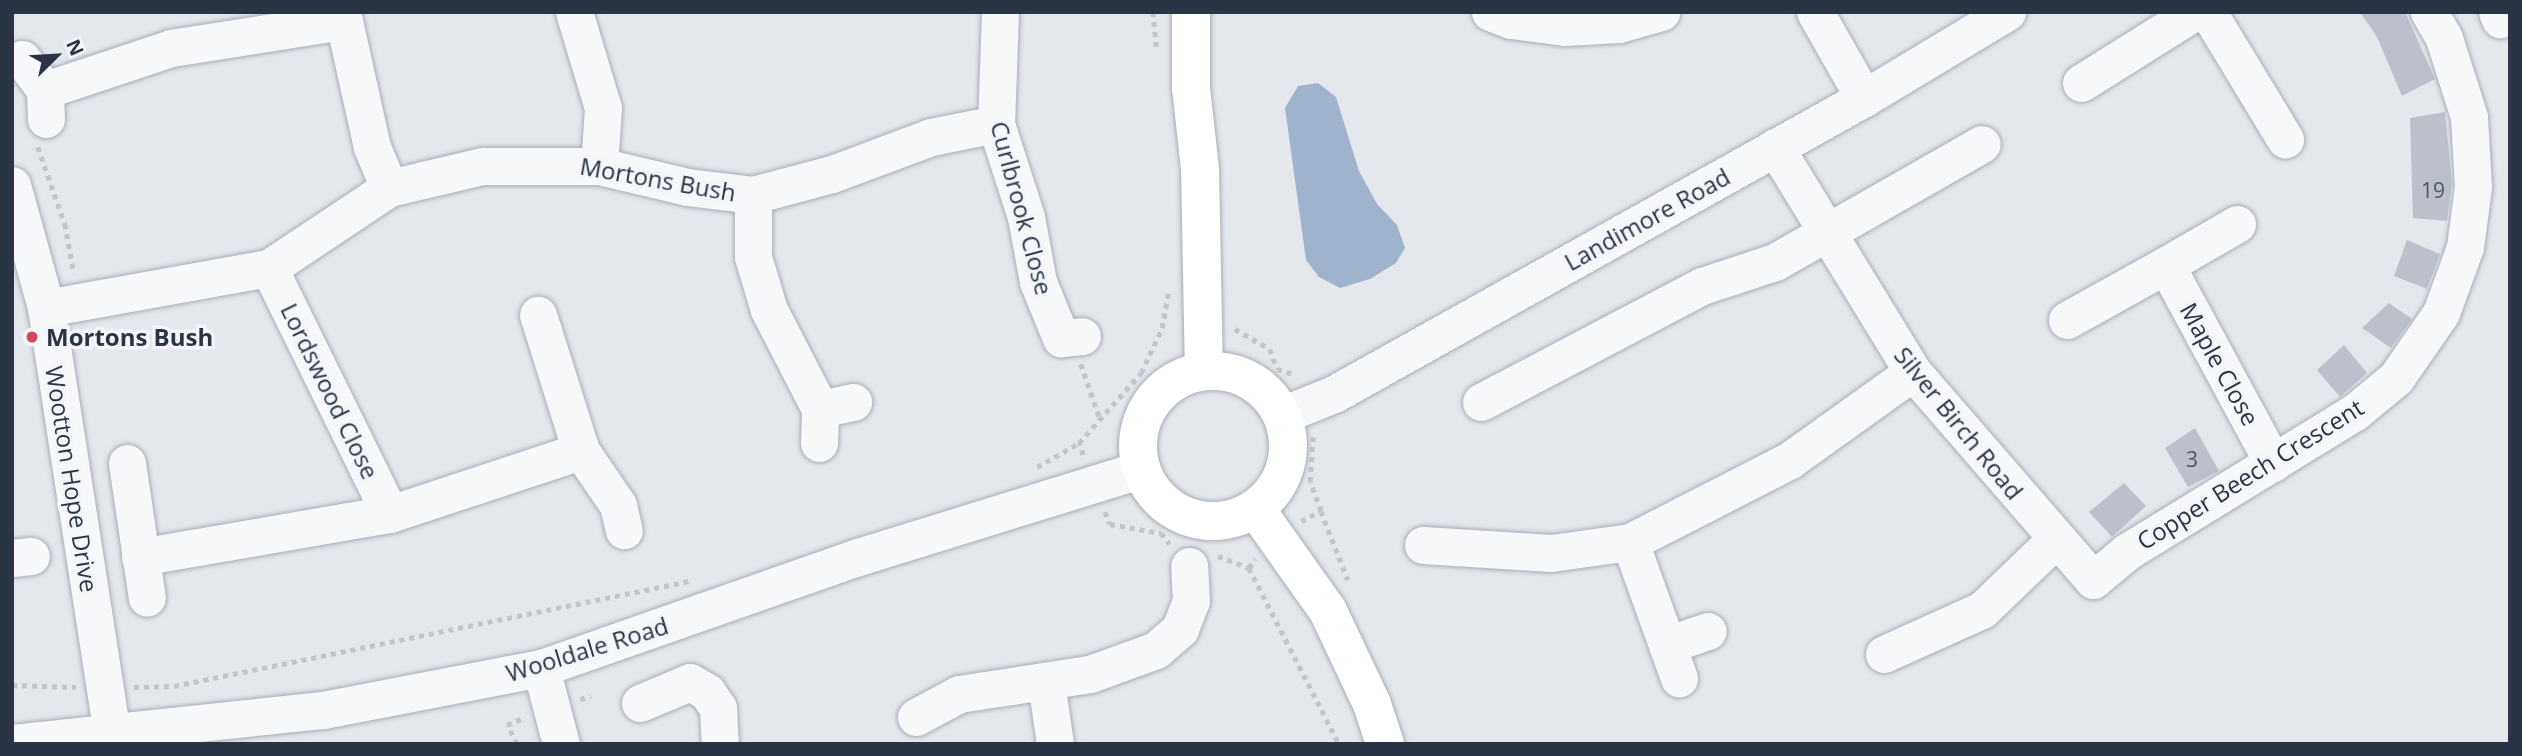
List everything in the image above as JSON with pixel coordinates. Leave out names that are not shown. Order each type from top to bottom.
[{"type":"main road","points":[[1188,16],[1191,88],[1200,168],[1203,353],[1179,379],[1158,395],[1144,417],[1138,442],[1142,469],[1155,493],[1176,511],[1202,520],[1265,521]]},
{"type":"main road","points":[[1203,353],[1228,372],[1250,380],[1269,395],[1297,409],[1286,467],[1274,490],[1265,521]]},
{"type":"main road","points":[[1265,521],[1328,611],[1372,704],[1385,744]]},
{"type":"street","points":[[574,12],[603,108],[599,166]]},
{"type":"street","name":"Curlbrook Close","points":[[1000,12],[996,124],[1026,217],[1038,282],[1047,305],[1061,338],[1082,336]]},
{"type":"street","points":[[1490,12],[1511,20],[1565,27],[1619,23],[1661,12]]},
{"type":"street","points":[[1815,12],[1864,98]]},
{"type":"street","name":"Landimore Road","points":[[1297,409],[1864,98],[2007,12]]},
{"type":"street","points":[[2208,12],[2285,139]]},
{"type":"street","name":"Copper Beech Crescent","points":[[2093,580],[2128,551],[2355,412],[2396,378],[2441,313],[2465,247],[2473,187],[2469,117],[2444,38],[2429,12]]},
{"type":"street","points":[[22,59],[43,117],[171,48],[344,21],[372,147],[389,188]]},
{"type":"street","points":[[2081,83],[2180,21]]},
{"type":"street","name":"Mortons Bush","points":[[63,306],[269,268],[389,188],[483,166],[599,166],[687,187],[753,195],[832,174],[931,137],[996,124]]},
{"type":"street","points":[[1481,402],[1702,286],[1775,262],[1982,144]]},
{"type":"street","name":"Silver Birch Road","points":[[1775,147],[1826,235],[1913,372],[2093,580]]},
{"type":"street","name":"Wootton Hope Drive","points":[[12,185],[63,306],[112,735]]},
{"type":"street","points":[[753,195],[753,257],[769,310],[831,418]]},
{"type":"street","points":[[2067,320],[2238,223]]},
{"type":"street","name":"Maple Close","points":[[2166,265],[2273,463]]},
{"type":"street","name":"Lordswood Close","points":[[269,268],[390,514]]},
{"type":"street","points":[[538,315],[591,466],[618,505],[624,530]]},
{"type":"street","points":[[1423,545],[1551,553],[1630,542],[1790,460],[1913,372]]},
{"type":"street","points":[[127,463],[147,598]]},
{"type":"street","name":"Lordswood Close","points":[[140,557],[390,514],[591,466]]},
{"type":"street","name":"Wooldale Road","points":[[12,743],[112,735],[323,710],[541,668],[858,557],[1142,469]]},
{"type":"street","points":[[1884,654],[1982,610],[2056,539]]},
{"type":"street","points":[[1630,542],[1673,662],[1708,631]]},
{"type":"street","points":[[916,717],[959,694],[1009,689],[1090,674],[1156,650],[1180,629],[1191,601],[1191,552]]},
{"type":"street","points":[[541,668],[561,744]]},
{"type":"street","points":[[640,703],[690,682],[707,692],[718,708],[719,739]]},
{"type":"street","points":[[1045,682],[1055,744]]},
{"type":"path","points":[[1153,12],[1158,59]]},
{"type":"path","points":[[43,117],[65,224],[63,306]]},
{"type":"path","points":[[1082,336],[1081,372],[1100,419],[1141,373],[1162,328],[1169,288]]},
{"type":"path","points":[[1162,328],[1203,353],[1233,328],[1270,349],[1278,369],[1303,376],[1297,409],[1324,419],[1312,440],[1308,464],[1321,511],[1265,521],[1249,568],[1339,744]]},
{"type":"path","points":[[1161,533],[1191,552],[1249,568]]},
{"type":"path","points":[[12,685],[106,688],[174,685],[697,579]]},
{"type":"water","points":[[1318,83],[1336,97],[1359,171],[1377,204],[1397,225],[1405,248],[1396,263],[1370,279],[1340,288],[1319,277],[1306,260],[1285,108],[1298,86]]},
{"type":"building","points":[[2360,12],[2405,12],[2435,79],[2402,96],[2377,37]]},
{"type":"building","points":[[2445,112],[2452,183],[2447,221],[2413,218],[2410,118]]},
{"type":"building","points":[[2407,240],[2440,254],[2427,289],[2394,276]]},
{"type":"building","points":[[2389,303],[2412,319],[2391,348],[2362,328]]},
{"type":"building","points":[[2344,345],[2367,373],[2340,397],[2317,370]]},
{"type":"building","points":[[2195,428],[2219,471],[2188,487],[2165,448]]},
{"type":"building","points":[[2124,483],[2146,506],[2112,537],[2089,512]]},
{"type":"place","name":"Mortons Bush","points":[[32,337]]}]
